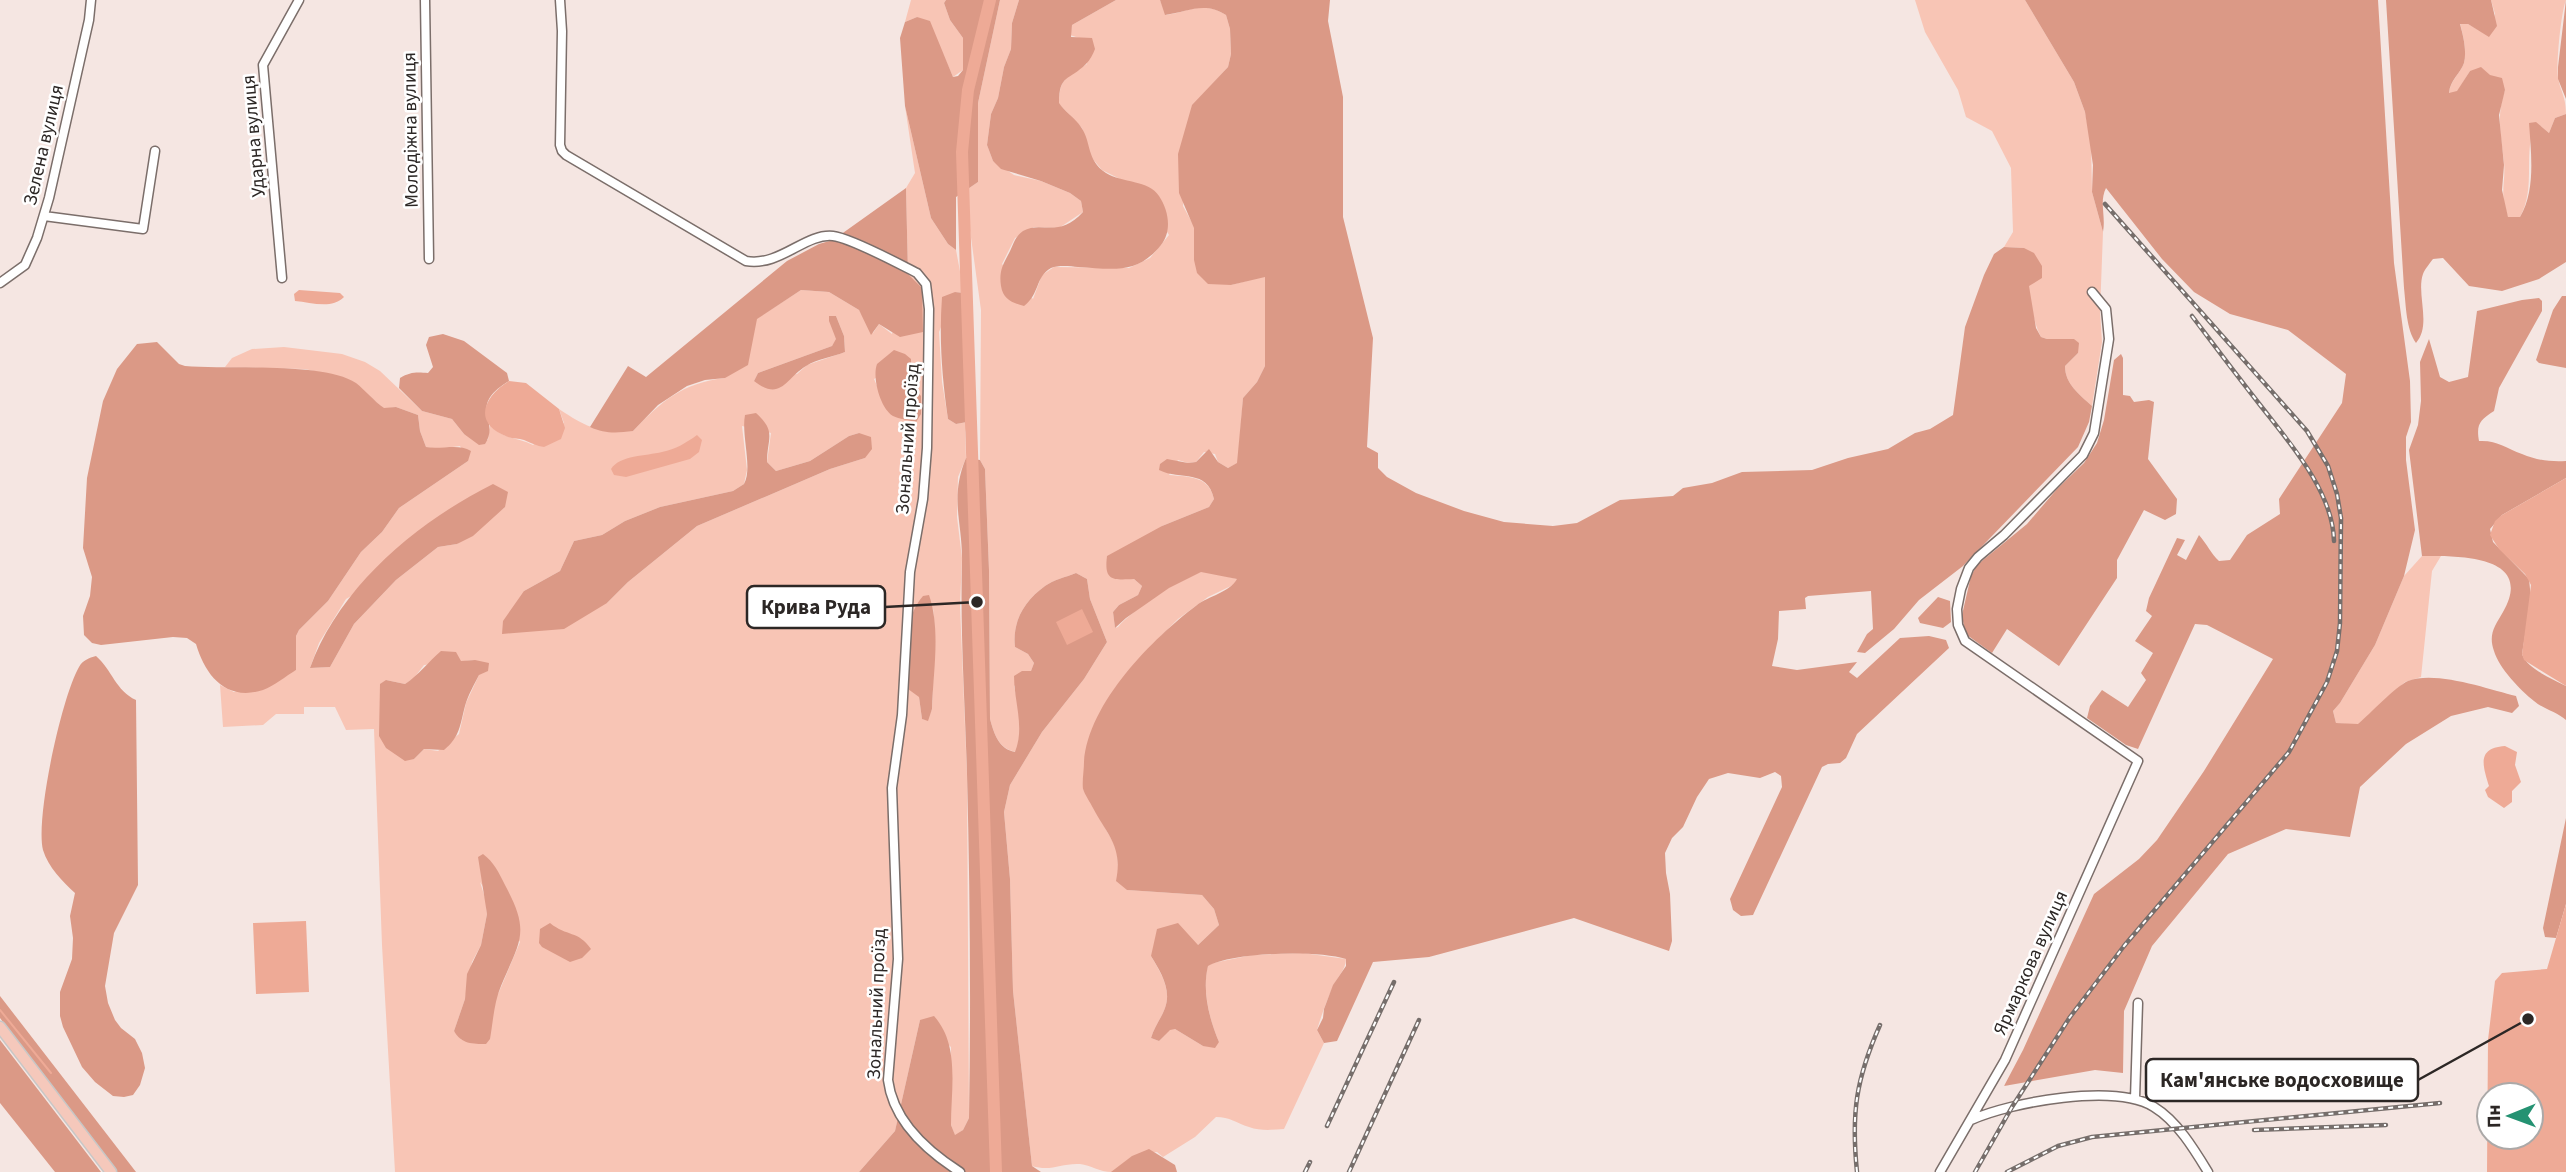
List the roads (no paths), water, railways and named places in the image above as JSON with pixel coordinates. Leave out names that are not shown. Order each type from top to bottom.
[{"type":"main road","points":[[0,1027],[111,1172]]},
{"type":"street","name":"Зелена вулиця","points":[[0,283],[19,270],[29,258],[44,216],[89,20],[91,0]]},
{"type":"street","name":"Ударна вулиця","points":[[282,278],[262,65],[299,0]]},
{"type":"street","name":"Молодіжна вулиця","points":[[425,0],[429,259]]},
{"type":"street","name":"Зональний проїзд","points":[[560,0],[560,145],[566,155],[747,261],[770,260],[818,239],[834,236],[917,273],[926,284],[930,331],[924,486],[910,572],[902,715],[892,788],[898,959],[888,1080],[891,1099],[902,1118],[926,1146],[960,1172]]},
{"type":"street","points":[[44,216],[143,229],[155,151]]},
{"type":"street","name":"Ярмаркова вулиця","points":[[1940,1172],[2005,1060],[2138,761],[1965,641],[1958,625],[1957,609],[1969,568],[2083,455],[2094,433],[2109,338],[2106,309],[2092,292]]},
{"type":"street","points":[[2135,1099],[2138,1003]]},
{"type":"street","points":[[1971,1120],[1986,1113],[2047,1101],[2110,1095],[2135,1099],[2150,1105],[2167,1117],[2208,1172]]},
{"type":"waterway","points":[[990,0],[968,90],[962,152],[996,1172]]},
{"type":"waterway","points":[[0,1010],[51,1073]]},
{"type":"railway","points":[[1975,1172],[2012,1107],[2070,1017],[2124,946],[2289,752],[2327,682],[2337,651],[2340,623],[2341,518],[2328,466],[2307,431],[2105,204]]},
{"type":"railway","points":[[2192,316],[2306,466],[2326,503],[2334,541]]},
{"type":"railway","points":[[1327,1126],[1394,982]]},
{"type":"railway","points":[[1349,1172],[1419,1020]]},
{"type":"railway","points":[[1857,1172],[1857,1097],[1865,1062],[1880,1025]]},
{"type":"railway","points":[[2007,1172],[2058,1146],[2092,1137],[2440,1103]]},
{"type":"railway","points":[[2254,1130],[2386,1125]]},
{"type":"railway","points":[[1305,1172],[1310,1162]]},
{"type":"place","name":"Крива Руда","points":[[977,602]]},
{"type":"place","name":"Кам'янське водосховище","points":[[2528,1019]]}]
